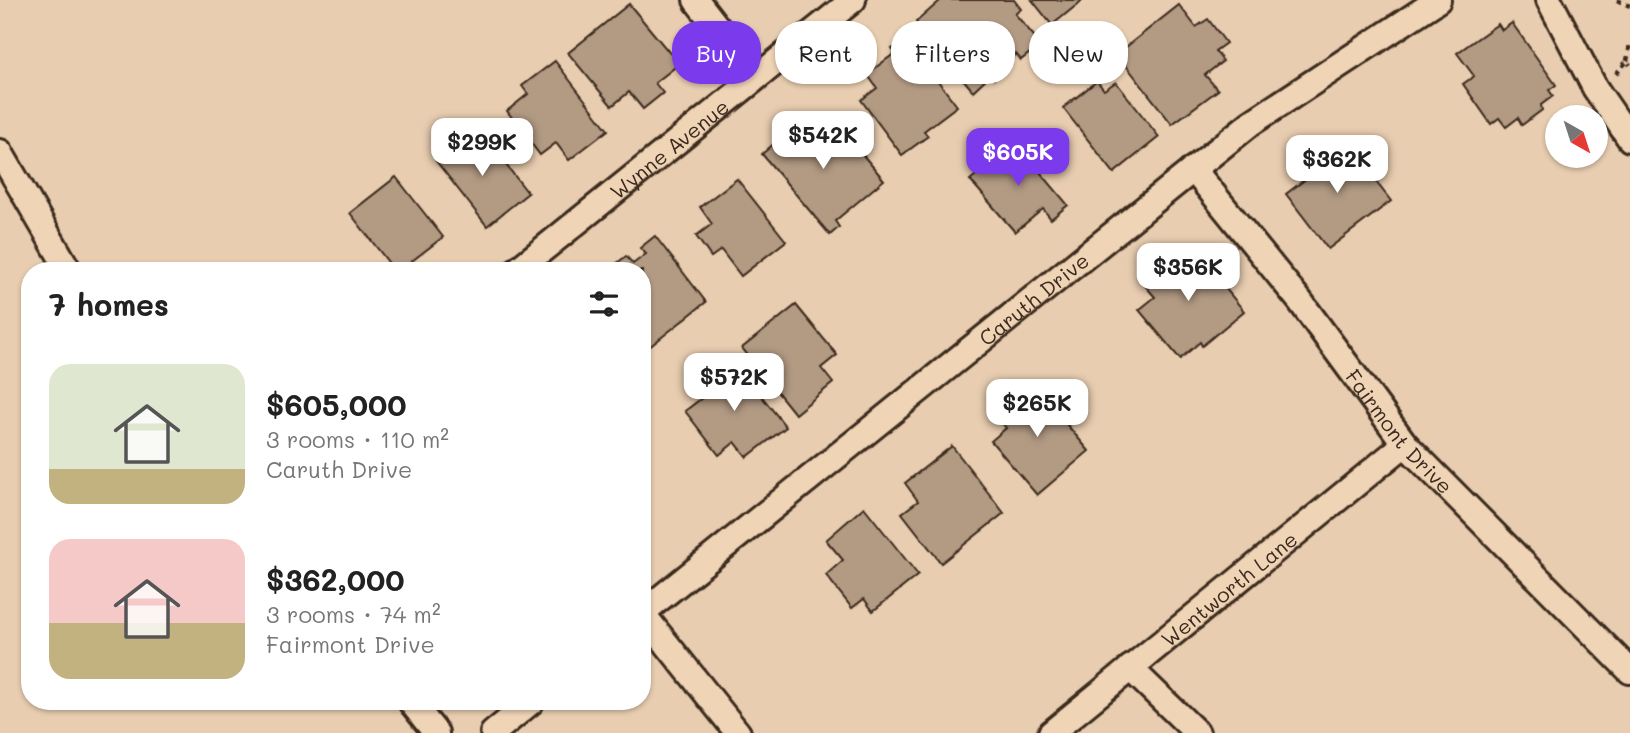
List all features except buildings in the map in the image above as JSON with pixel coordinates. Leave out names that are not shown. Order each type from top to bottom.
[{"type":"street","points":[[696,0],[712,21]]},
{"type":"street","name":"Wynne Avenue","points":[[761,73],[853,0]]},
{"type":"street","name":"Caruth Drive","points":[[651,606],[1193,169],[1298,90],[1438,0]]},
{"type":"street","points":[[1549,0],[1622,113],[1630,139]]},
{"type":"street","name":"Wynne Avenue","points":[[527,262],[747,84]]},
{"type":"street","points":[[0,152],[64,262]]},
{"type":"street","name":"Fairmont Drive","points":[[1193,169],[1300,301],[1405,444],[1630,671]]},
{"type":"street","name":"Wentworth Lane","points":[[1051,733],[1405,444]]},
{"type":"street","points":[[651,624],[737,733]]},
{"type":"street","points":[[1130,668],[1197,733]]},
{"type":"street","points":[[417,710],[436,733]]},
{"type":"street","points":[[493,733],[521,710]]},
{"type":"path","points":[[1617,0],[1630,6]]},
{"type":"path","points":[[1616,74],[1629,63],[1630,44]]}]
